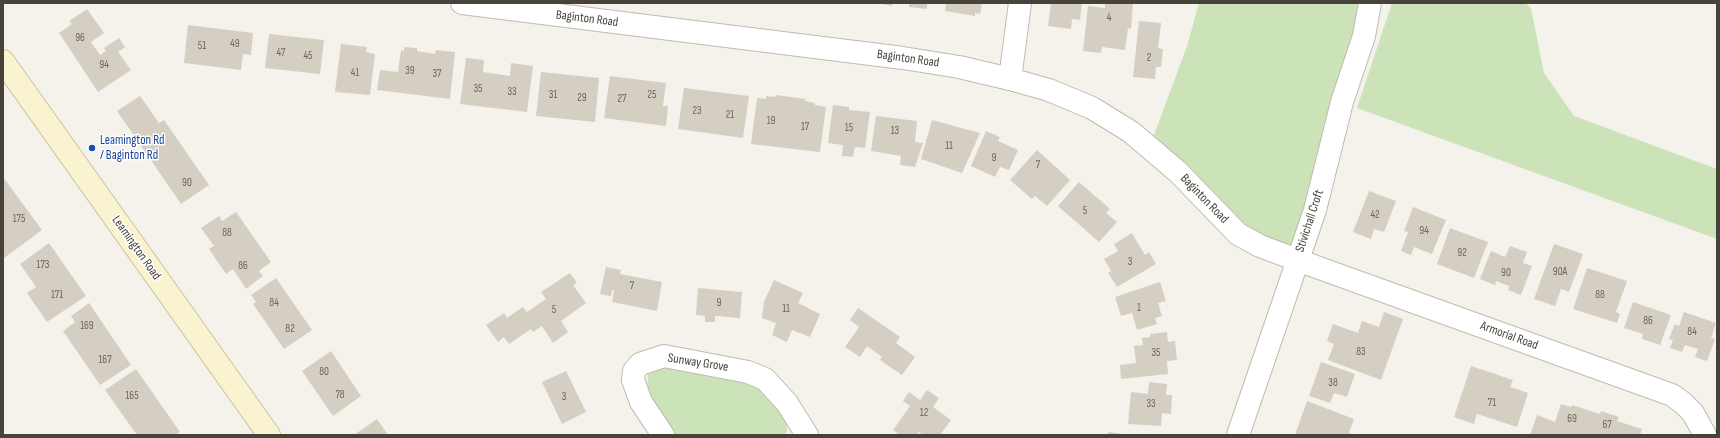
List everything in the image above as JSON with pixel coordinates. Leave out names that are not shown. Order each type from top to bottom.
[{"type":"main road","name":"Leamington Road","points":[[3,61],[268,435]]},
{"type":"street","name":"Baginton Road","points":[[462,3],[903,58],[959,67],[1010,79],[1072,98],[1113,120],[1150,146],[1178,172],[1238,234],[1260,246],[1297,260]]},
{"type":"street","points":[[1010,79],[1020,3]]},
{"type":"street","name":"Stivichall Croft","points":[[1238,435],[1315,210],[1342,102],[1359,55],[1370,3]]},
{"type":"street","name":"Armorial Road","points":[[1297,260],[1672,395],[1693,413],[1704,435]]},
{"type":"street","name":"Sunway Grove","points":[[663,435],[641,402],[633,380],[634,371],[640,364],[664,356],[748,372],[765,379],[787,403],[807,435]]},
{"type":"green space","points":[[1199,3],[1370,3],[1297,260],[1278,254],[1150,146],[1187,46]]},
{"type":"green space","points":[[1392,3],[1525,3],[1531,8],[1544,73],[1574,116],[1717,169],[1717,239],[1357,108]]},
{"type":"green space","points":[[660,366],[758,385],[786,417],[787,432],[783,435],[676,435],[651,401],[647,390],[648,374]]},
{"type":"building","points":[[878,3],[893,3],[892,6]]},
{"type":"building","points":[[909,3],[927,3],[927,9],[909,7]]},
{"type":"building","points":[[946,3],[982,3],[980,14],[975,13],[975,16],[945,11]]},
{"type":"building","points":[[1051,3],[1082,3],[1080,20],[1072,19],[1071,29],[1048,26]]},
{"type":"building","points":[[1105,3],[1133,3],[1131,29],[1128,28],[1125,50],[1102,47],[1101,53],[1083,51],[1088,6],[1105,8]]},
{"type":"building","points":[[87,9],[104,33],[91,42],[100,55],[106,51],[104,48],[119,38],[125,47],[118,52],[131,70],[98,92],[59,33],[72,24],[69,21]]},
{"type":"building","points":[[1139,21],[1161,23],[1158,48],[1163,49],[1161,67],[1156,67],[1155,79],[1133,77]]},
{"type":"building","points":[[188,25],[253,33],[251,55],[243,54],[241,70],[184,63]]},
{"type":"building","points":[[269,34],[324,40],[320,74],[265,68]]},
{"type":"building","points":[[341,44],[367,47],[366,52],[375,54],[370,95],[335,92]]},
{"type":"building","points":[[404,47],[417,48],[417,51],[435,54],[436,50],[455,52],[450,99],[377,90],[380,70],[398,72],[401,50],[404,51]]},
{"type":"building","points":[[466,58],[484,60],[483,72],[510,76],[511,63],[533,66],[527,112],[460,104]]},
{"type":"building","points":[[541,72],[599,78],[595,122],[536,116]]},
{"type":"building","points":[[610,76],[666,83],[663,106],[668,106],[666,126],[604,118]]},
{"type":"building","points":[[684,88],[749,96],[743,138],[678,129]]},
{"type":"building","points":[[776,95],[806,99],[805,101],[826,107],[820,152],[751,144],[757,98],[766,99],[766,96],[775,97]]},
{"type":"building","points":[[140,96],[159,123],[164,120],[209,185],[181,204],[117,111]]},
{"type":"building","points":[[833,105],[849,107],[849,110],[870,112],[865,148],[855,147],[853,157],[842,156],[843,145],[828,143]]},
{"type":"building","points":[[876,116],[917,121],[915,142],[923,143],[915,167],[900,165],[901,156],[871,151]]},
{"type":"building","points":[[932,120],[980,133],[962,173],[921,159]]},
{"type":"building","points":[[986,131],[1000,137],[998,141],[1018,150],[1009,170],[1000,167],[995,177],[971,166]]},
{"type":"building","points":[[1037,150],[1070,180],[1047,206],[1035,196],[1032,199],[1010,180]]},
{"type":"building","points":[[3,177],[42,230],[4,258],[3,256]]},
{"type":"building","points":[[1079,182],[1110,209],[1106,213],[1117,222],[1099,242],[1058,206]]},
{"type":"building","points":[[1369,191],[1396,201],[1384,232],[1374,229],[1371,239],[1353,232]]},
{"type":"building","points":[[1413,207],[1446,220],[1432,254],[1414,247],[1411,255],[1401,251],[1408,232],[1404,231]]},
{"type":"building","points":[[236,212],[271,262],[259,271],[263,276],[246,289],[233,269],[226,274],[209,249],[214,246],[201,228],[219,216],[222,221]]},
{"type":"building","points":[[1450,228],[1488,242],[1474,278],[1437,264]]},
{"type":"building","points":[[1132,233],[1145,255],[1149,252],[1156,264],[1117,287],[1108,273],[1111,271],[1104,259],[1118,251],[1114,244]]},
{"type":"building","points":[[49,243],[86,296],[47,322],[27,293],[36,287],[20,264]]},
{"type":"building","points":[[1554,244],[1583,254],[1569,292],[1561,289],[1555,306],[1534,299]]},
{"type":"building","points":[[1510,246],[1527,252],[1523,263],[1532,266],[1521,295],[1508,290],[1509,286],[1496,281],[1495,285],[1480,279],[1491,251],[1505,257]]},
{"type":"building","points":[[606,267],[621,270],[620,274],[662,282],[657,311],[612,302],[614,290],[612,290],[611,296],[600,294]]},
{"type":"building","points":[[1587,268],[1627,281],[1616,312],[1620,314],[1617,323],[1573,309]]},
{"type":"building","points":[[570,273],[577,283],[573,285],[586,303],[561,321],[568,332],[553,343],[542,326],[533,332],[531,329],[509,344],[504,337],[498,342],[486,325],[504,313],[507,318],[523,307],[527,312],[546,299],[541,292]]},
{"type":"building","points":[[276,278],[312,330],[284,349],[253,304],[256,302],[251,295]]},
{"type":"building","points":[[774,280],[803,293],[798,303],[820,314],[810,337],[792,330],[787,342],[772,335],[776,323],[762,318],[764,302]]},
{"type":"building","points":[[1160,282],[1166,301],[1158,303],[1162,316],[1155,318],[1157,324],[1137,330],[1132,313],[1121,316],[1115,297]]},
{"type":"building","points":[[698,288],[742,292],[740,318],[715,316],[715,322],[705,322],[705,316],[696,315]]},
{"type":"building","points":[[1633,302],[1671,315],[1660,345],[1642,339],[1643,334],[1624,328]]},
{"type":"building","points":[[89,303],[131,365],[100,385],[63,331],[75,322],[71,316]]},
{"type":"building","points":[[858,308],[900,337],[896,343],[915,357],[902,375],[880,360],[882,357],[867,346],[860,357],[845,347],[859,327],[850,320]]},
{"type":"building","points":[[1384,312],[1403,319],[1381,380],[1328,360],[1334,344],[1327,341],[1333,324],[1358,333],[1362,321],[1379,327]]},
{"type":"building","points":[[1684,312],[1716,323],[1711,338],[1715,339],[1707,361],[1695,357],[1698,349],[1685,345],[1682,352],[1670,348],[1673,340],[1669,339],[1675,324],[1679,326]]},
{"type":"building","points":[[1167,332],[1168,342],[1175,341],[1177,360],[1167,361],[1168,374],[1121,379],[1120,365],[1136,363],[1134,346],[1143,345],[1142,338],[1150,337],[1150,334]]},
{"type":"building","points":[[331,351],[361,396],[333,416],[302,371]]},
{"type":"building","points":[[1321,362],[1355,374],[1347,397],[1334,393],[1330,403],[1309,396]]},
{"type":"building","points":[[1471,366],[1513,380],[1510,387],[1528,393],[1517,427],[1477,414],[1474,424],[1454,417]]},
{"type":"building","points":[[136,369],[180,432],[175,435],[137,435],[105,390]]},
{"type":"building","points":[[566,371],[586,412],[562,424],[542,382]]},
{"type":"building","points":[[1149,382],[1167,384],[1166,395],[1172,395],[1171,414],[1162,413],[1161,426],[1128,424],[1131,392],[1148,394]]},
{"type":"building","points":[[927,390],[939,398],[933,407],[951,420],[940,435],[923,435],[919,432],[917,435],[900,435],[893,430],[910,406],[903,401],[909,392],[920,400]]},
{"type":"building","points":[[1307,401],[1354,419],[1349,433],[1353,435],[1295,435]]},
{"type":"building","points":[[1561,404],[1571,407],[1572,405],[1600,414],[1601,411],[1619,417],[1617,421],[1642,429],[1640,435],[1530,435],[1537,415],[1555,422]]},
{"type":"building","points":[[377,419],[388,435],[354,435]]},
{"type":"building","points":[[1109,432],[1121,434],[1121,435],[1108,435]]},
{"type":"place","name":"Leamington Rd / Baginton Rd","points":[[92,148]]}]
